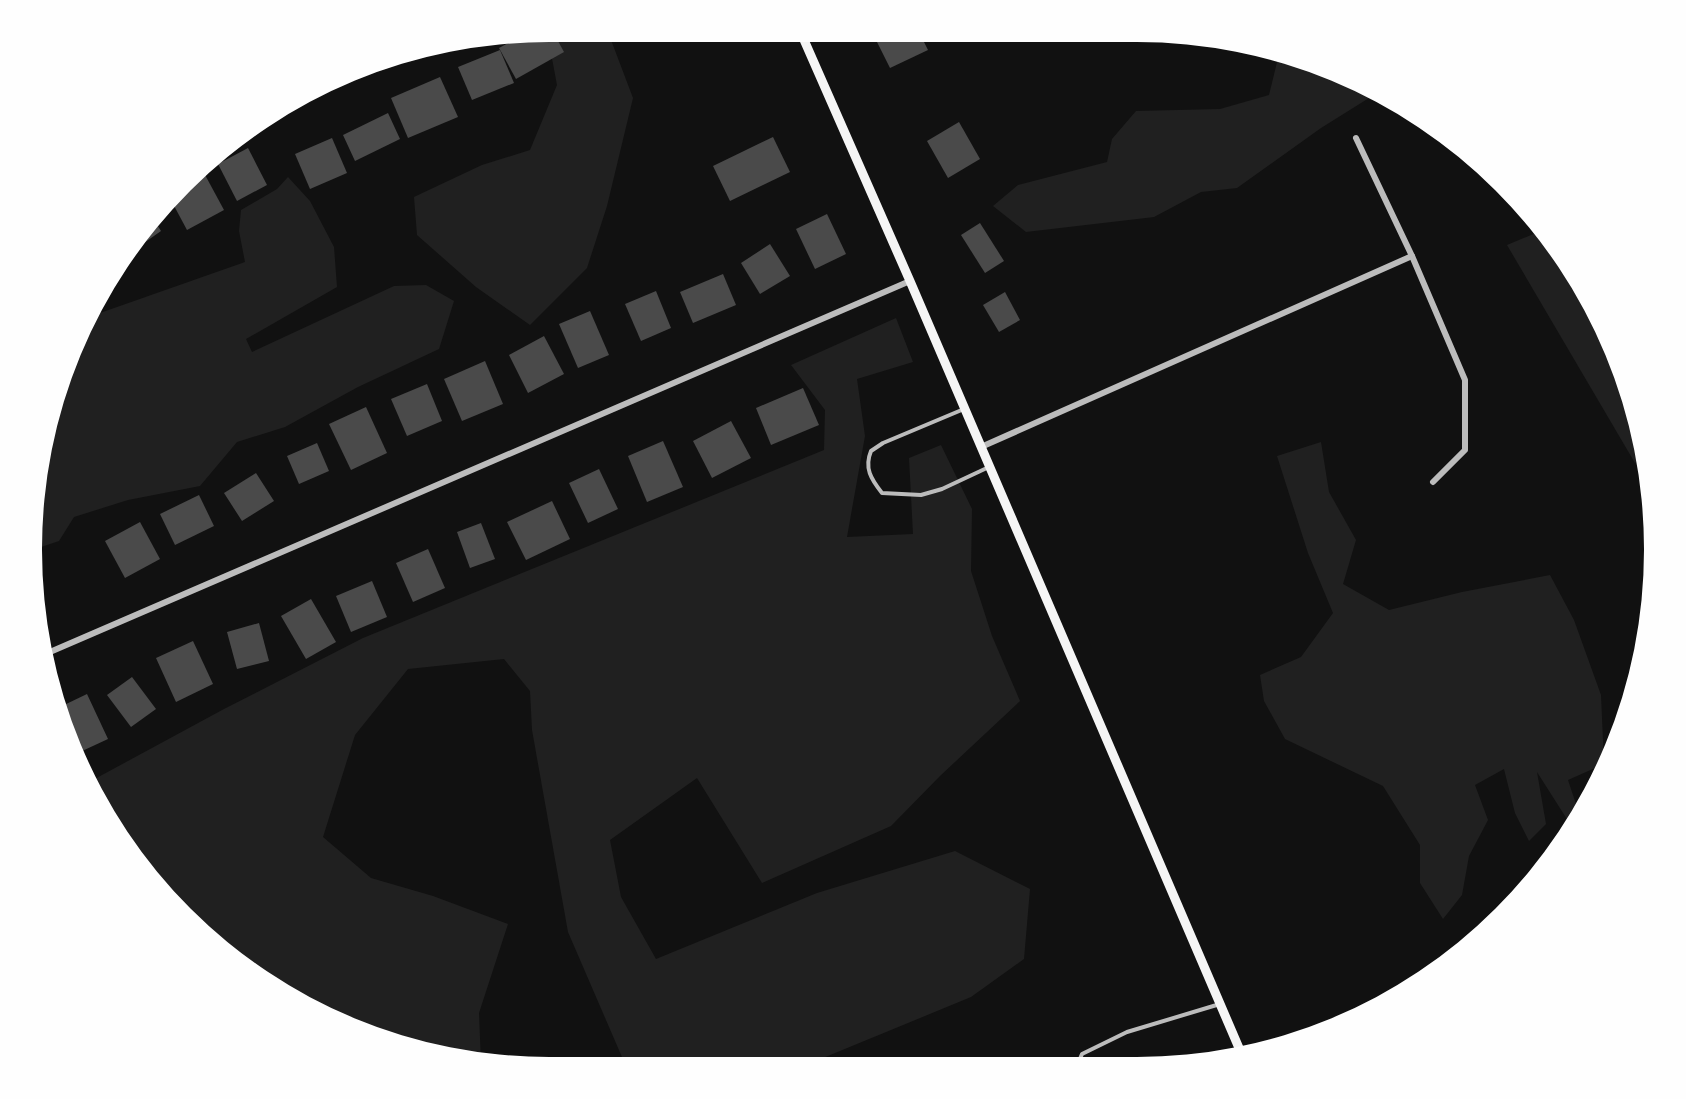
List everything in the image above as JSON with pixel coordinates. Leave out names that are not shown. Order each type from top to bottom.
[{"type":"main road","points":[[805,42],[1239,1046]]},
{"type":"street","points":[[1356,138],[1412,256],[1465,380],[1465,450],[1433,482]]},
{"type":"street","points":[[981,447],[1412,256]]},
{"type":"street","points":[[52,651],[910,281]]},
{"type":"lane","points":[[964,409],[883,443],[871,451],[867,467],[873,482],[882,493],[921,495],[942,489],[989,467]]},
{"type":"lane","points":[[1081,1057],[1082,1054],[1127,1032],[1220,1003]]},
{"type":"shaded area","points":[[549,42],[612,42],[633,98],[607,206],[587,268],[530,325],[476,287],[417,235],[414,197],[482,165],[530,150],[557,85]]},
{"type":"shaded area","points":[[1277,62],[1331,81],[1369,98],[1321,128],[1237,188],[1201,192],[1154,217],[1026,232],[993,206],[1018,185],[1107,162],[1112,139],[1136,111],[1220,109],[1269,95]]},
{"type":"shaded area","points":[[288,177],[310,201],[334,247],[337,287],[246,339],[252,352],[394,286],[426,285],[454,301],[439,349],[358,387],[285,427],[237,442],[200,486],[128,500],[74,517],[59,541],[42,547],[46,483],[59,418],[81,355],[101,313],[245,262],[239,231],[241,210],[277,189]]},
{"type":"shaded area","points":[[1533,234],[1576,296],[1592,325],[1617,386],[1627,418],[1635,463],[1507,245]]},
{"type":"shaded area","points":[[896,318],[913,362],[857,379],[865,436],[847,537],[913,534],[909,458],[941,445],[972,509],[971,571],[992,636],[1020,701],[940,776],[891,826],[762,883],[697,778],[610,840],[621,897],[656,959],[817,893],[955,851],[1030,889],[1024,959],[971,997],[825,1057],[622,1057],[568,932],[532,730],[530,691],[504,659],[408,669],[355,735],[323,837],[371,878],[433,896],[508,924],[479,1013],[481,1053],[418,1040],[386,1030],[325,1005],[296,989],[241,952],[215,931],[168,884],[147,858],[96,778],[224,709],[363,638],[824,450],[825,410],[791,365]]},
{"type":"shaded area","points":[[1321,442],[1329,492],[1356,540],[1343,584],[1389,610],[1462,592],[1550,575],[1574,620],[1601,695],[1603,748],[1595,768],[1568,780],[1576,803],[1566,818],[1537,772],[1546,824],[1529,841],[1515,813],[1504,769],[1475,785],[1488,820],[1469,856],[1462,895],[1443,919],[1420,883],[1420,845],[1383,786],[1285,739],[1264,701],[1260,675],[1301,657],[1333,613],[1308,553],[1277,456]]},
{"type":"building","points":[[558,42],[564,52],[516,79],[499,48],[507,44]]},
{"type":"building","points":[[877,42],[924,42],[928,50],[890,68]]},
{"type":"building","points":[[500,50],[514,83],[472,100],[458,67]]},
{"type":"building","points":[[440,77],[458,117],[408,138],[391,98]]},
{"type":"building","points":[[388,113],[400,139],[355,161],[343,135]]},
{"type":"building","points":[[959,122],[980,159],[948,178],[927,141]]},
{"type":"building","points":[[773,137],[790,172],[730,201],[713,166]]},
{"type":"building","points":[[332,138],[347,173],[310,189],[295,154]]},
{"type":"building","points":[[248,148],[267,185],[237,201],[219,165]]},
{"type":"building","points":[[206,177],[224,210],[187,230],[175,208]]},
{"type":"building","points":[[827,214],[846,254],[815,269],[796,229]]},
{"type":"building","points":[[980,223],[1004,261],[985,273],[961,235]]},
{"type":"building","points":[[158,227],[161,231],[147,241]]},
{"type":"building","points":[[770,244],[790,276],[760,294],[741,263]]},
{"type":"building","points":[[723,274],[736,305],[693,323],[680,292]]},
{"type":"building","points":[[656,291],[671,328],[641,341],[625,304]]},
{"type":"building","points":[[1005,292],[1020,320],[999,332],[983,305]]},
{"type":"building","points":[[590,311],[609,355],[578,368],[559,324]]},
{"type":"building","points":[[544,336],[564,374],[528,393],[509,355]]},
{"type":"building","points":[[485,361],[503,404],[462,421],[444,379]]},
{"type":"building","points":[[427,384],[442,421],[407,436],[391,399]]},
{"type":"building","points":[[803,388],[819,425],[771,445],[756,408]]},
{"type":"building","points":[[366,407],[387,453],[351,470],[329,424]]},
{"type":"building","points":[[731,421],[751,458],[712,478],[693,441]]},
{"type":"building","points":[[663,441],[683,487],[647,502],[628,456]]},
{"type":"building","points":[[317,443],[329,471],[299,484],[287,456]]},
{"type":"building","points":[[599,469],[618,509],[588,523],[569,483]]},
{"type":"building","points":[[256,473],[274,501],[242,521],[224,493]]},
{"type":"building","points":[[199,495],[214,526],[175,545],[160,514]]},
{"type":"building","points":[[552,501],[570,539],[526,560],[507,522]]},
{"type":"building","points":[[140,522],[160,559],[125,578],[105,541]]},
{"type":"building","points":[[481,523],[495,559],[470,568],[457,532]]},
{"type":"building","points":[[428,549],[445,588],[413,602],[396,563]]},
{"type":"building","points":[[372,581],[387,617],[351,632],[336,596]]},
{"type":"building","points":[[311,599],[336,642],[306,659],[281,616]]},
{"type":"building","points":[[259,623],[269,661],[237,669],[227,632]]},
{"type":"building","points":[[193,641],[213,684],[176,702],[156,658]]},
{"type":"building","points":[[132,677],[156,709],[131,727],[107,695]]},
{"type":"building","points":[[87,694],[108,739],[84,750],[66,704]]}]
